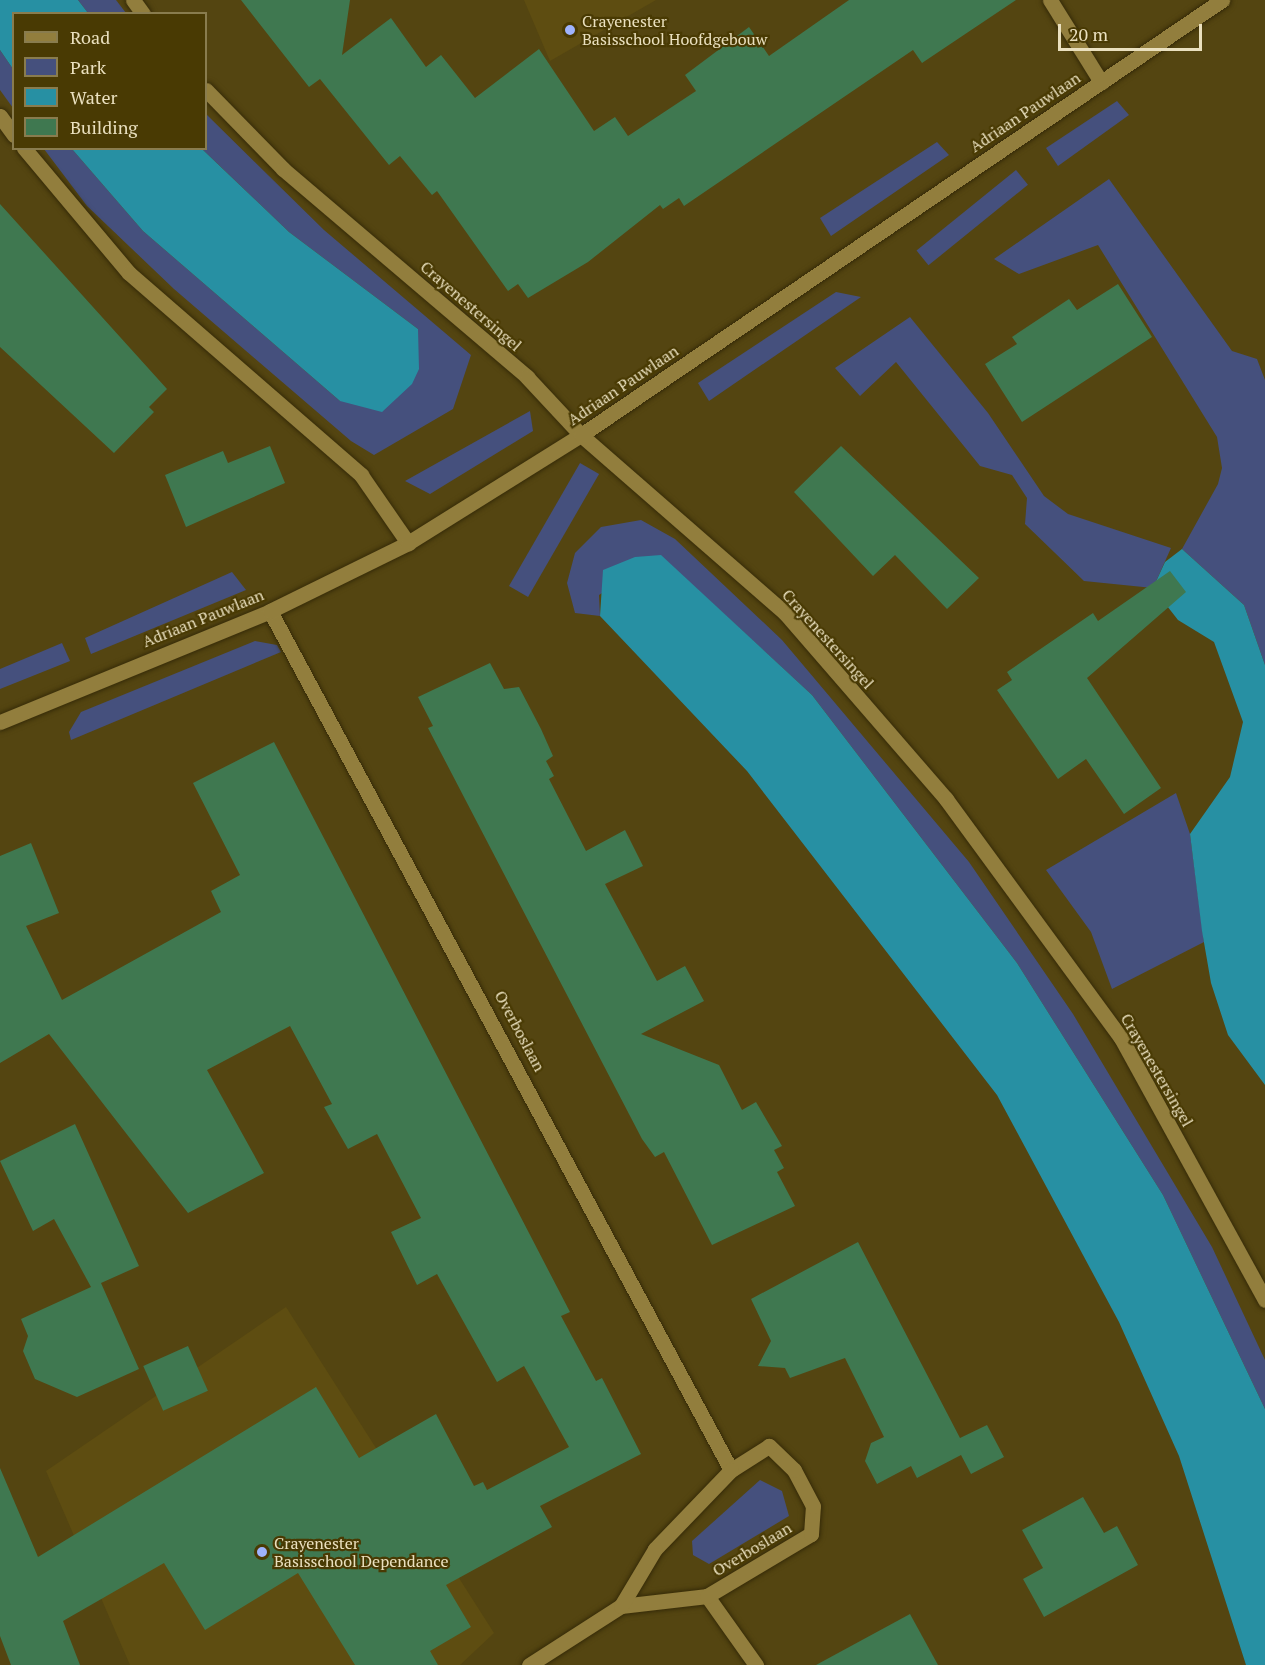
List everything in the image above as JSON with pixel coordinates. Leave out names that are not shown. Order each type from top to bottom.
[{"type":"street","points":[[1050,0],[1101,82]]},
{"type":"street","name":"Adriaan Pauwlaan","points":[[0,722],[270,611],[408,543],[581,435],[1222,0]]},
{"type":"street","name":"Crayenestersingel","points":[[207,91],[283,169],[539,390],[581,435],[785,613],[946,799],[1121,1038],[1265,1300]]},
{"type":"street","points":[[0,116],[12,132]]},
{"type":"street","points":[[26,150],[129,273],[361,475],[408,543]]},
{"type":"street","name":"Overboslaan","points":[[270,611],[731,1470]]},
{"type":"street","name":"Overboslaan","points":[[529,1665],[621,1606],[707,1596],[811,1534],[813,1506],[794,1470],[769,1446],[731,1470],[655,1549],[621,1606]]},
{"type":"street","name":"Overboslaan","points":[[707,1596],[756,1665]]},
{"type":"shaded area","name":"Crayenester Basisschool Hoofdgebouw","points":[[524,0],[656,0],[550,61]]},
{"type":"shaded area","name":"Crayenester Basisschool Dependance","points":[[286,1307],[494,1633],[460,1665],[130,1665],[46,1471]]},
{"type":"green space","points":[[78,0],[116,0],[125,12],[87,12]]},
{"type":"green space","points":[[0,50],[12,68],[12,107],[0,90]]},
{"type":"green space","points":[[1117,101],[1129,115],[1058,166],[1046,148]]},
{"type":"green space","points":[[207,115],[324,230],[471,355],[453,409],[374,455],[351,441],[174,289],[87,206],[45,150],[73,150],[143,231],[340,401],[418,329],[289,232],[203,150],[207,150]]},
{"type":"green space","points":[[937,142],[949,155],[831,236],[820,218]]},
{"type":"green space","points":[[1016,170],[1028,185],[928,265],[917,251]]},
{"type":"green space","points":[[1109,179],[1232,351],[1257,359],[1265,380],[1265,665],[1244,605],[1182,549],[1218,484],[1222,468],[1217,437],[1098,245],[1019,274],[994,259]]},
{"type":"green space","points":[[836,292],[861,297],[709,401],[698,383]]},
{"type":"green space","points":[[910,317],[988,413],[1044,496],[1068,514],[1171,548],[1153,588],[1084,581],[1025,524],[1027,498],[1012,475],[980,466],[896,362],[860,396],[835,368]]},
{"type":"green space","points":[[530,411],[533,431],[430,494],[405,481]]},
{"type":"green space","points":[[580,463],[599,474],[528,597],[509,586]]},
{"type":"green space","points":[[641,520],[675,539],[782,640],[969,862],[1073,1014],[1212,1247],[1265,1360],[1265,1409],[1163,1195],[1017,963],[812,695],[661,556],[599,595],[600,616],[575,613],[567,583],[575,553],[601,527]]},
{"type":"green space","points":[[232,572],[246,590],[91,654],[85,638]]},
{"type":"green space","points":[[255,641],[277,645],[281,652],[71,740],[69,732],[81,712]]},
{"type":"green space","points":[[62,643],[70,661],[0,689],[0,669]]},
{"type":"green space","points":[[1176,793],[1190,834],[1204,942],[1112,989],[1091,932],[1046,870]]},
{"type":"green space","points":[[760,1480],[782,1491],[789,1516],[709,1564],[693,1555],[692,1541]]},
{"type":"water","points":[[0,0],[78,0],[87,12],[12,12],[12,68],[0,50]]},
{"type":"water","points":[[73,150],[203,150],[289,232],[418,329],[419,369],[412,384],[382,412],[340,401],[143,231]]},
{"type":"water","points":[[1182,549],[1244,605],[1265,665],[1265,1085],[1228,1035],[1211,983],[1202,931],[1190,834],[1230,777],[1243,722],[1214,642],[1178,620],[1153,588],[1165,562]]},
{"type":"water","points":[[661,555],[812,695],[1017,963],[1163,1195],[1265,1409],[1265,1665],[1246,1665],[1179,1456],[1119,1322],[997,1095],[747,771],[600,616],[603,570],[635,557]]},
{"type":"building","points":[[241,0],[350,0],[342,55],[391,18],[426,67],[441,55],[475,98],[539,49],[594,131],[615,117],[628,136],[696,91],[685,75],[749,27],[769,56],[849,0],[1016,0],[922,63],[913,50],[684,206],[679,198],[663,209],[660,205],[588,262],[528,298],[518,284],[508,291],[437,191],[432,195],[400,156],[389,165],[320,79],[309,87]]},
{"type":"building","points":[[0,204],[167,389],[149,407],[154,412],[114,453],[0,347]]},
{"type":"building","points":[[1118,284],[1152,337],[1022,422],[985,364],[1017,344],[1012,337],[1069,299],[1077,310]]},
{"type":"building","points":[[270,446],[285,483],[186,527],[165,475],[223,451],[228,463]]},
{"type":"building","points":[[841,446],[979,578],[947,609],[895,555],[873,576],[794,492]]},
{"type":"building","points":[[1170,571],[1186,592],[1087,678],[1161,788],[1124,814],[1086,759],[1058,779],[997,690],[1012,680],[1007,672],[1093,613],[1098,621]]},
{"type":"building","points":[[490,663],[504,689],[519,687],[541,729],[553,756],[546,761],[554,776],[549,779],[586,851],[625,830],[643,866],[605,884],[657,981],[685,966],[704,1001],[641,1034],[719,1065],[742,1110],[756,1102],[782,1146],[774,1150],[784,1168],[777,1172],[795,1206],[712,1245],[664,1152],[655,1157],[642,1139],[428,728],[433,726],[418,697]]},
{"type":"building","points":[[274,742],[570,1312],[561,1316],[596,1381],[602,1378],[641,1454],[540,1506],[552,1527],[446,1585],[471,1627],[430,1651],[438,1665],[355,1665],[298,1573],[205,1630],[164,1563],[63,1621],[80,1665],[11,1665],[0,1636],[0,1468],[38,1557],[316,1387],[359,1458],[436,1414],[474,1486],[483,1482],[487,1490],[569,1447],[524,1366],[497,1382],[437,1274],[417,1285],[391,1232],[421,1218],[377,1134],[348,1149],[324,1107],[332,1104],[290,1026],[207,1070],[264,1173],[188,1213],[49,1034],[0,1063],[0,856],[31,843],[59,913],[26,926],[62,1000],[221,912],[211,891],[240,875],[193,783]]},
{"type":"building","points":[[75,1124],[139,1266],[101,1283],[139,1369],[77,1397],[35,1379],[23,1351],[28,1336],[21,1319],[91,1287],[54,1219],[33,1231],[0,1161]]},
{"type":"building","points":[[858,1242],[960,1438],[987,1425],[1004,1457],[971,1474],[961,1455],[917,1478],[911,1466],[877,1484],[865,1461],[871,1443],[884,1437],[845,1358],[790,1378],[785,1368],[758,1366],[771,1341],[751,1299]]},
{"type":"building","points":[[188,1346],[208,1391],[163,1411],[143,1366]]},
{"type":"building","points":[[1083,1497],[1104,1533],[1117,1526],[1138,1565],[1044,1617],[1023,1579],[1043,1568],[1022,1530]]},
{"type":"building","points":[[910,1614],[938,1665],[816,1665]]},
{"type":"place","name":"Crayenester Basisschool Hoofdgebouw","points":[[570,30]]},
{"type":"place","name":"Crayenester Basisschool Dependance","points":[[262,1552]]}]
